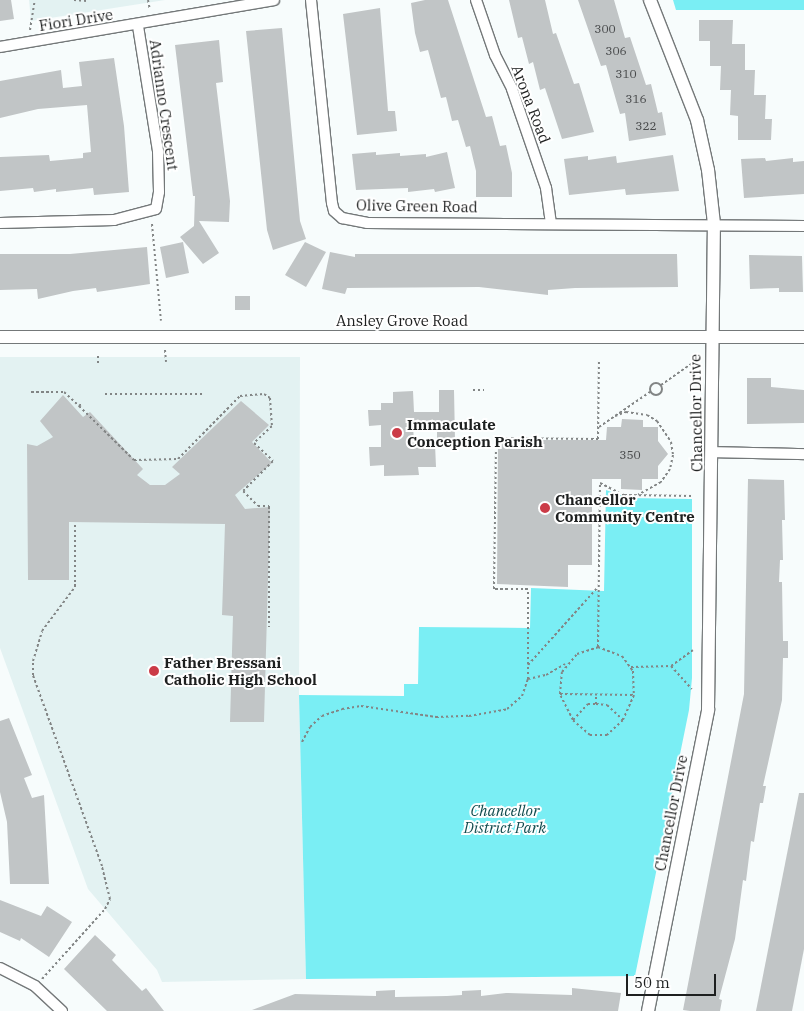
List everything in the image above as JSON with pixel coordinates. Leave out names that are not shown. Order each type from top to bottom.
[{"type":"street","name":"Fiori Drive","points":[[0,48],[138,26],[274,0]]},
{"type":"street","name":"Olive Green Road","points":[[311,0],[334,211],[342,218],[367,223],[551,222],[804,226]]},
{"type":"street","name":"Arona Road","points":[[476,0],[495,55],[512,89],[546,188],[551,222]]},
{"type":"street","name":"Chancellor Drive","points":[[648,1011],[708,710],[713,452],[712,337],[714,224],[708,170],[698,120],[650,0]]},
{"type":"street","name":"Adrianno Crescent","points":[[0,223],[114,220],[156,210],[159,192],[158,151],[138,26]]},
{"type":"street","name":"Ansley Grove Road","points":[[0,337],[804,337]]},
{"type":"street","points":[[713,452],[804,454]]},
{"type":"street","points":[[0,968],[36,986],[62,1011]]},
{"type":"path","points":[[25,44],[35,0]]},
{"type":"path","points":[[74,0],[87,1]]},
{"type":"path","points":[[152,224],[162,321]]},
{"type":"path","points":[[165,349],[166,362]]},
{"type":"path","points":[[98,356],[98,364]]},
{"type":"path","points":[[302,742],[310,727],[322,716],[361,706],[436,717],[493,714],[515,703],[522,696],[528,679],[528,590],[494,589],[496,438],[598,439],[599,361]]},
{"type":"path","points":[[650,392],[659,394],[661,385],[691,364]]},
{"type":"path","points":[[599,427],[650,392],[652,383],[661,385]]},
{"type":"path","points":[[473,390],[484,390]]},
{"type":"path","points":[[31,392],[64,392],[80,405],[134,460],[178,459],[240,396],[264,394],[270,398],[272,426],[254,443],[273,461],[243,491],[258,506],[269,506],[269,627]]},
{"type":"path","points":[[105,394],[205,394]]},
{"type":"path","points":[[615,416],[626,412],[647,415],[662,426],[672,442],[670,469],[661,482],[638,495]]},
{"type":"path","points":[[598,647],[600,483],[611,491],[638,495],[693,496]]},
{"type":"path","points":[[36,986],[105,909],[110,899],[102,866],[33,675],[34,654],[42,631],[75,587],[75,525]]},
{"type":"path","points":[[528,665],[598,586]]},
{"type":"path","points":[[528,679],[546,675],[584,650],[598,647],[616,652],[631,667],[635,679],[634,696],[623,720],[612,732],[597,736],[583,732],[573,720],[560,694],[560,682],[565,664]]},
{"type":"path","points":[[631,667],[671,666],[693,650]]},
{"type":"path","points":[[671,666],[692,689]]},
{"type":"path","points":[[560,694],[634,696]]},
{"type":"path","points":[[596,694],[596,704]]},
{"type":"path","points":[[573,720],[588,704],[607,704],[623,720]]},
{"type":"shaded area","points":[[29,0],[165,0],[31,21]]},
{"type":"shaded area","name":"Father Bressani Catholic High School","points":[[0,357],[300,357],[299,695],[306,979],[162,982],[157,970],[88,889],[0,648]]},
{"type":"green space","points":[[673,0],[804,0],[804,10],[676,10]]},
{"type":"green space","name":"Chancellor District Park","points":[[606,490],[628,498],[692,499],[692,678],[689,710],[635,976],[306,979],[299,695],[404,696],[404,684],[418,684],[419,627],[530,628],[531,588],[604,591]]},
{"type":"building","points":[[0,0],[11,0],[14,19],[0,21]]},
{"type":"building","points":[[425,0],[448,0],[486,117],[492,116],[500,146],[506,145],[512,173],[512,197],[476,197],[476,171],[470,146],[466,147],[458,120],[452,121],[446,97],[441,98],[428,50],[420,52],[415,33],[411,3]]},
{"type":"building","points":[[509,0],[545,0],[553,34],[556,33],[574,84],[579,83],[594,132],[562,139],[545,88],[540,90],[533,62],[529,64],[522,37],[518,38]]},
{"type":"building","points":[[578,0],[614,0],[625,38],[630,37],[646,85],[651,84],[658,113],[662,112],[666,135],[629,141],[625,113],[620,114],[606,65],[601,66]]},
{"type":"building","points":[[380,8],[388,111],[395,111],[397,131],[357,135],[343,14]]},
{"type":"building","points":[[699,20],[733,20],[732,44],[745,44],[745,70],[755,70],[754,95],[766,95],[765,119],[772,119],[771,140],[738,140],[738,116],[730,115],[731,90],[720,90],[721,66],[710,66],[710,41],[699,41]]},
{"type":"building","points":[[282,28],[300,221],[306,239],[273,250],[267,230],[246,31]]},
{"type":"building","points":[[219,40],[223,82],[216,83],[230,201],[229,222],[199,221],[219,253],[203,264],[180,237],[194,226],[195,196],[193,196],[175,45]]},
{"type":"building","points":[[114,58],[124,126],[129,192],[94,195],[93,188],[56,192],[56,189],[34,192],[33,188],[0,191],[0,157],[49,155],[50,161],[83,158],[83,153],[91,152],[87,105],[38,109],[0,118],[0,81],[61,70],[63,88],[82,86],[79,62]]},
{"type":"building","points":[[376,152],[376,155],[400,153],[400,156],[426,154],[426,157],[447,152],[455,188],[435,192],[434,189],[408,192],[408,188],[356,190],[352,154]]},
{"type":"building","points":[[673,155],[679,191],[626,195],[625,189],[569,195],[564,159],[588,156],[588,160],[616,156],[617,163]]},
{"type":"building","points":[[765,158],[766,161],[793,158],[793,162],[804,161],[804,194],[744,198],[741,159]]},
{"type":"building","points":[[183,242],[189,273],[166,278],[160,247]]},
{"type":"building","points":[[305,242],[326,252],[306,287],[285,275]]},
{"type":"building","points":[[147,247],[150,284],[97,292],[96,288],[73,291],[38,299],[37,289],[0,290],[0,254],[70,254]]},
{"type":"building","points":[[330,252],[355,257],[355,254],[677,254],[678,287],[575,288],[548,290],[548,295],[479,287],[347,288],[345,294],[322,289]]},
{"type":"building","points":[[749,255],[802,256],[803,292],[779,292],[779,288],[750,289]]},
{"type":"building","points":[[235,296],[250,296],[250,310],[235,310]]},
{"type":"building","points":[[747,378],[771,378],[771,387],[804,390],[804,423],[747,424]]},
{"type":"building","name":"Immaculate Conception Parish","points":[[439,390],[454,390],[455,440],[437,441],[437,423],[413,424],[414,445],[435,444],[436,467],[418,467],[419,475],[384,476],[384,465],[370,466],[369,447],[381,447],[381,425],[369,426],[368,410],[381,410],[381,403],[393,403],[393,392],[413,391],[414,412],[439,412]]},
{"type":"building","points":[[63,395],[83,417],[90,412],[143,469],[137,475],[150,485],[165,485],[180,474],[172,467],[241,401],[269,425],[252,442],[272,463],[235,495],[245,509],[270,507],[264,722],[230,722],[233,616],[222,615],[225,524],[69,522],[69,580],[28,580],[27,444],[37,446],[53,437],[40,421]]},
{"type":"building","name":"Chancellor Community Centre","points":[[622,419],[643,420],[643,427],[658,427],[658,441],[668,454],[658,466],[658,479],[642,479],[642,490],[621,489],[621,479],[592,479],[592,565],[568,565],[568,587],[497,584],[498,440],[606,440],[607,427],[621,427]]},
{"type":"building","points":[[748,479],[784,480],[785,520],[782,520],[783,560],[780,560],[779,582],[782,582],[783,641],[788,641],[788,658],[783,658],[782,700],[763,786],[766,786],[763,803],[760,803],[754,842],[751,841],[746,881],[743,880],[735,939],[719,999],[722,1000],[720,1011],[690,1011],[683,1010],[744,694]]},
{"type":"building","points":[[9,718],[32,775],[24,778],[32,798],[44,795],[49,884],[10,884],[7,822],[0,792],[0,721]]},
{"type":"building","points":[[799,793],[804,793],[804,949],[792,1011],[756,1011]]},
{"type":"building","points":[[0,900],[41,916],[47,906],[72,922],[49,957],[21,938],[20,941],[0,932]]},
{"type":"building","points":[[95,935],[116,955],[112,960],[142,991],[146,988],[164,1011],[107,1011],[64,969]]},
{"type":"building","points":[[572,988],[621,993],[618,1011],[252,1010],[295,994],[376,996],[376,991],[395,990],[395,997],[447,996],[462,995],[462,991],[481,990],[481,996],[506,993],[572,995]]},
{"type":"place","name":"Immaculate Conception Parish","points":[[397,433]]},
{"type":"place","name":"Chancellor Community Centre","points":[[545,508]]},
{"type":"place","name":"Father Bressani Catholic High School","points":[[154,671]]}]
